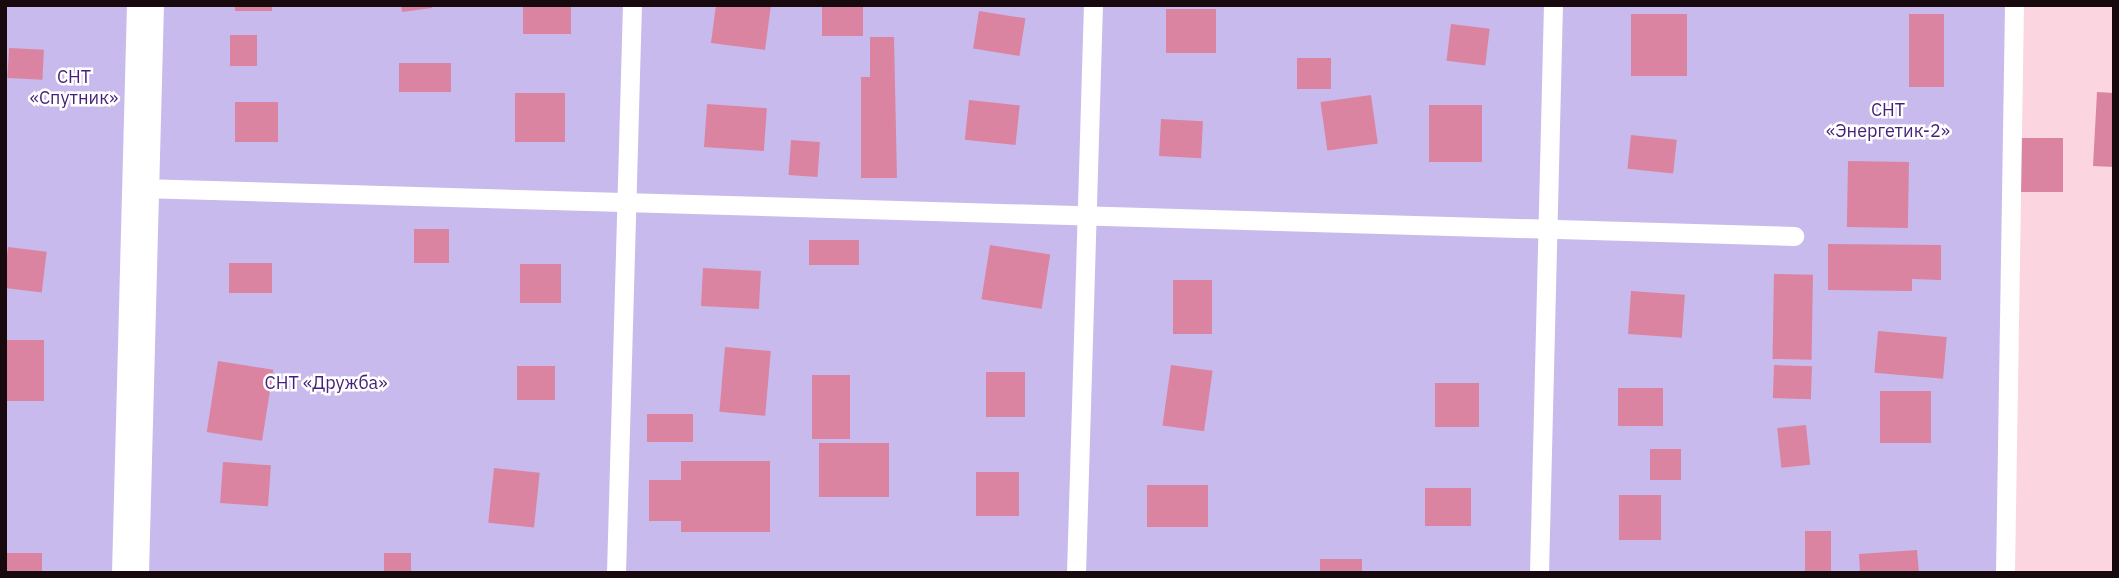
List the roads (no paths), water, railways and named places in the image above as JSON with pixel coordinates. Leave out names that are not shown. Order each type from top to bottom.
[{"type":"street","points":[[130,573],[145,5]]},
{"type":"lane","points":[[615,573],[632,5]]},
{"type":"lane","points":[[1076,573],[1093,5]]},
{"type":"lane","points":[[1539,573],[1553,5]]},
{"type":"lane","points":[[2005,573],[2014,5]]},
{"type":"lane","points":[[140,188],[1794,236]]},
{"type":"park label","name":"СНТ «Спутник»","points":[[74,88]]},
{"type":"park label","name":"СНТ «Энергетик-2»","points":[[1888,121]]},
{"type":"park label","name":"СНТ «Дружба»","points":[[326,383]]}]
